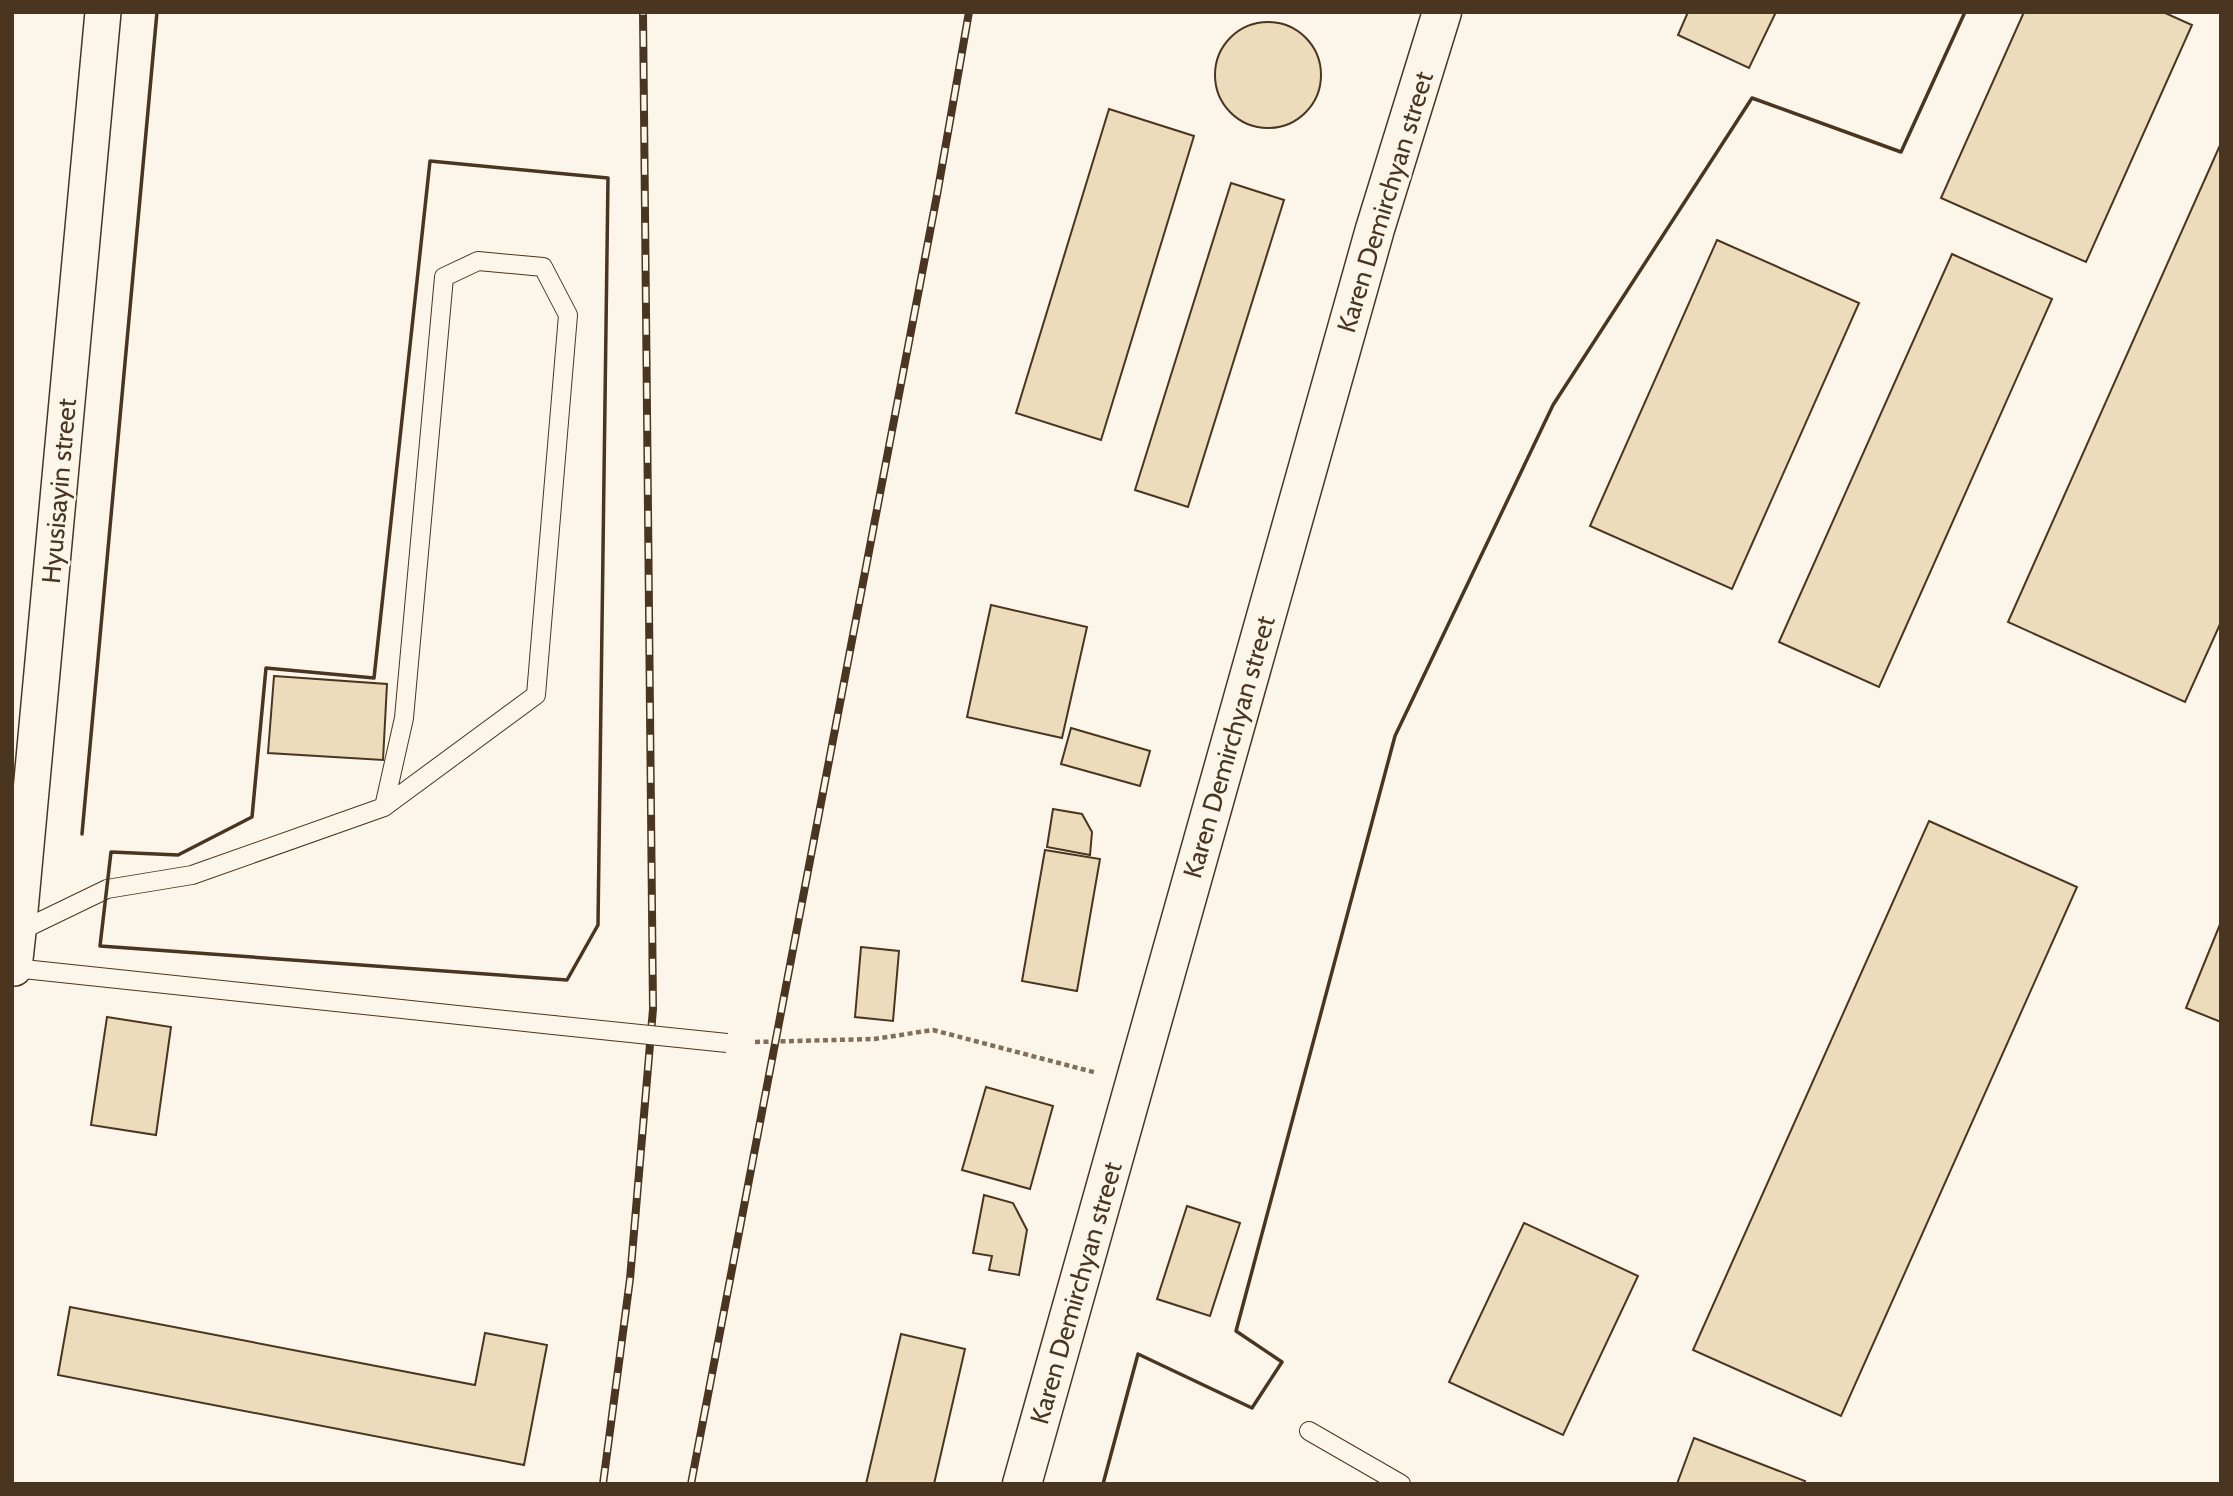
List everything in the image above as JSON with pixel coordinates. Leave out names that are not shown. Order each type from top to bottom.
[{"type":"main road","name":"Karen Demirchyan street","points":[[1022,1484],[1375,229],[1442,12]]},
{"type":"street","name":"Hyusisayin street","points":[[13,976],[103,12]]},
{"type":"lane","points":[[18,932],[107,889],[192,875],[384,807],[536,695],[568,315],[542,267],[478,261],[444,277],[404,718],[384,807]]},
{"type":"lane","points":[[13,976],[553,1025],[727,1044]]},
{"type":"lane","points":[[1309,1431],[1401,1484]]},
{"type":"path","points":[[727,1044],[874,1039],[933,1030],[1135,1083]]},
{"type":"building","points":[[1688,12],[1776,12],[1749,68],[1678,35]]},
{"type":"building","points":[[2024,12],[2163,12],[2192,25],[2086,262],[1941,198]]},
{"type":"building","points":[[1268,22],[1288,26],[1305,38],[1317,55],[1321,75],[1317,95],[1305,112],[1288,124],[1268,128],[1248,124],[1231,112],[1219,95],[1215,75],[1219,55],[1231,38],[1248,26]]},
{"type":"building","points":[[1109,109],[1194,136],[1101,440],[1016,413]]},
{"type":"building","points":[[2221,143],[2221,622],[2185,702],[2008,622]]},
{"type":"building","points":[[1231,183],[1284,200],[1188,507],[1135,490]]},
{"type":"building","points":[[1717,240],[1859,303],[1732,589],[1590,526]]},
{"type":"building","points":[[1952,254],[2052,299],[1879,687],[1779,642]]},
{"type":"building","points":[[991,605],[1087,627],[1062,738],[967,717]]},
{"type":"building","points":[[274,676],[387,684],[383,760],[268,753]]},
{"type":"building","points":[[1071,728],[1150,751],[1140,786],[1061,764]]},
{"type":"building","points":[[1053,809],[1082,814],[1092,832],[1090,855],[1047,847]]},
{"type":"building","points":[[1929,821],[2077,887],[1841,1416],[1693,1350]]},
{"type":"building","points":[[1045,850],[1100,859],[1077,991],[1022,981]]},
{"type":"building","points":[[2221,922],[2221,1022],[2186,1008]]},
{"type":"building","points":[[861,947],[899,951],[893,1021],[855,1017]]},
{"type":"building","points":[[107,1017],[171,1027],[156,1135],[91,1125]]},
{"type":"building","points":[[986,1087],[1053,1106],[1030,1189],[962,1170]]},
{"type":"building","points":[[984,1195],[1013,1203],[1027,1230],[1019,1275],[989,1270],[992,1256],[973,1253]]},
{"type":"building","points":[[1187,1206],[1240,1223],[1210,1316],[1157,1299]]},
{"type":"building","points":[[1524,1223],[1638,1276],[1563,1435],[1449,1382]]},
{"type":"building","points":[[70,1307],[475,1385],[485,1333],[547,1345],[524,1465],[58,1375]]},
{"type":"building","points":[[901,1334],[965,1349],[934,1484],[866,1484]]},
{"type":"building","points":[[1694,1438],[1805,1481],[1804,1484],[1677,1484]]},
{"type":"railway","points":[[603,1484],[630,1279],[653,1009],[643,12]]},
{"type":"railway","points":[[691,1484],[937,195],[969,12]]},
{"type":"wall","points":[[82,834],[157,12]]},
{"type":"wall","points":[[1103,1484],[1138,1354],[1252,1408],[1282,1362],[1236,1331],[1395,736],[1553,405],[1752,98],[1901,152],[1965,12]]},
{"type":"wall","points":[[430,161],[608,178],[598,925],[567,980],[100,946],[111,852],[178,855],[252,817],[266,668],[374,678],[430,161]]}]
